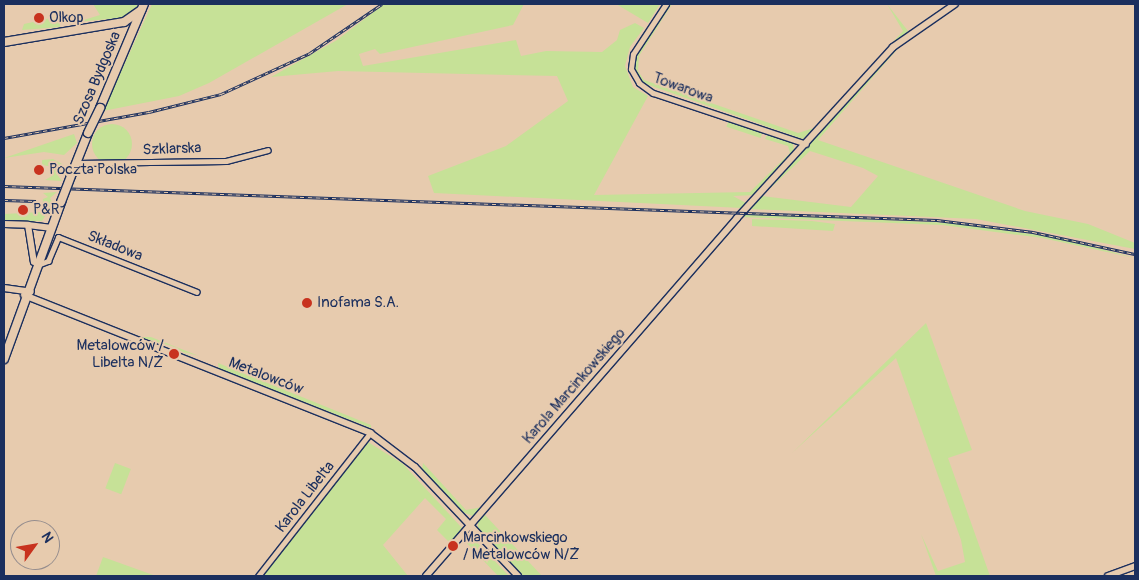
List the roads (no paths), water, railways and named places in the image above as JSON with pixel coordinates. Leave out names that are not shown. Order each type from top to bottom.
[{"type":"main road","points":[[4,42],[116,24],[143,7]]},
{"type":"main road","name":"Szosa Bydgoska","points":[[28,294],[88,133],[143,7]]},
{"type":"main road","points":[[116,24],[132,31]]},
{"type":"main road","points":[[4,346],[28,294]]},
{"type":"main road","points":[[4,359],[28,294]]},
{"type":"street","name":"Towarowa","points":[[666,4],[633,54],[632,70],[638,83],[653,93],[806,144]]},
{"type":"street","name":"Karola Marcinkowskiego","points":[[426,576],[741,213],[900,40],[955,4]]},
{"type":"street","name":"Szklarska","points":[[76,163],[226,161],[268,150]]},
{"type":"street","points":[[4,224],[52,228]]},
{"type":"street","points":[[28,225],[34,262],[40,264]]},
{"type":"street","name":"Składowa","points":[[40,264],[48,261],[58,237],[197,292]]},
{"type":"street","name":"Metalowców","points":[[4,288],[28,294],[370,433],[410,462],[518,576]]},
{"type":"street","name":"Karola Libelta","points":[[258,576],[370,433]]},
{"type":"street","points":[[1108,576],[1135,566]]},
{"type":"railway","points":[[4,138],[149,112],[221,94],[310,53],[382,4]]},
{"type":"railway","points":[[4,186],[937,220],[1033,232],[1135,254]]},
{"type":"railway","points":[[4,200],[36,201]]},
{"type":"place","name":"Olkop","points":[[39,18]]},
{"type":"place","name":"Poczta Polska","points":[[39,170]]},
{"type":"place","name":"P&R","points":[[23,210]]},
{"type":"place","name":"Inofama S.A.","points":[[307,303]]},
{"type":"place","name":"Metalowców / Libelta N/Ż","points":[[174,354]]},
{"type":"place","name":"Marcinkowskiego / Metalowców N/Ż","points":[[453,546]]}]
